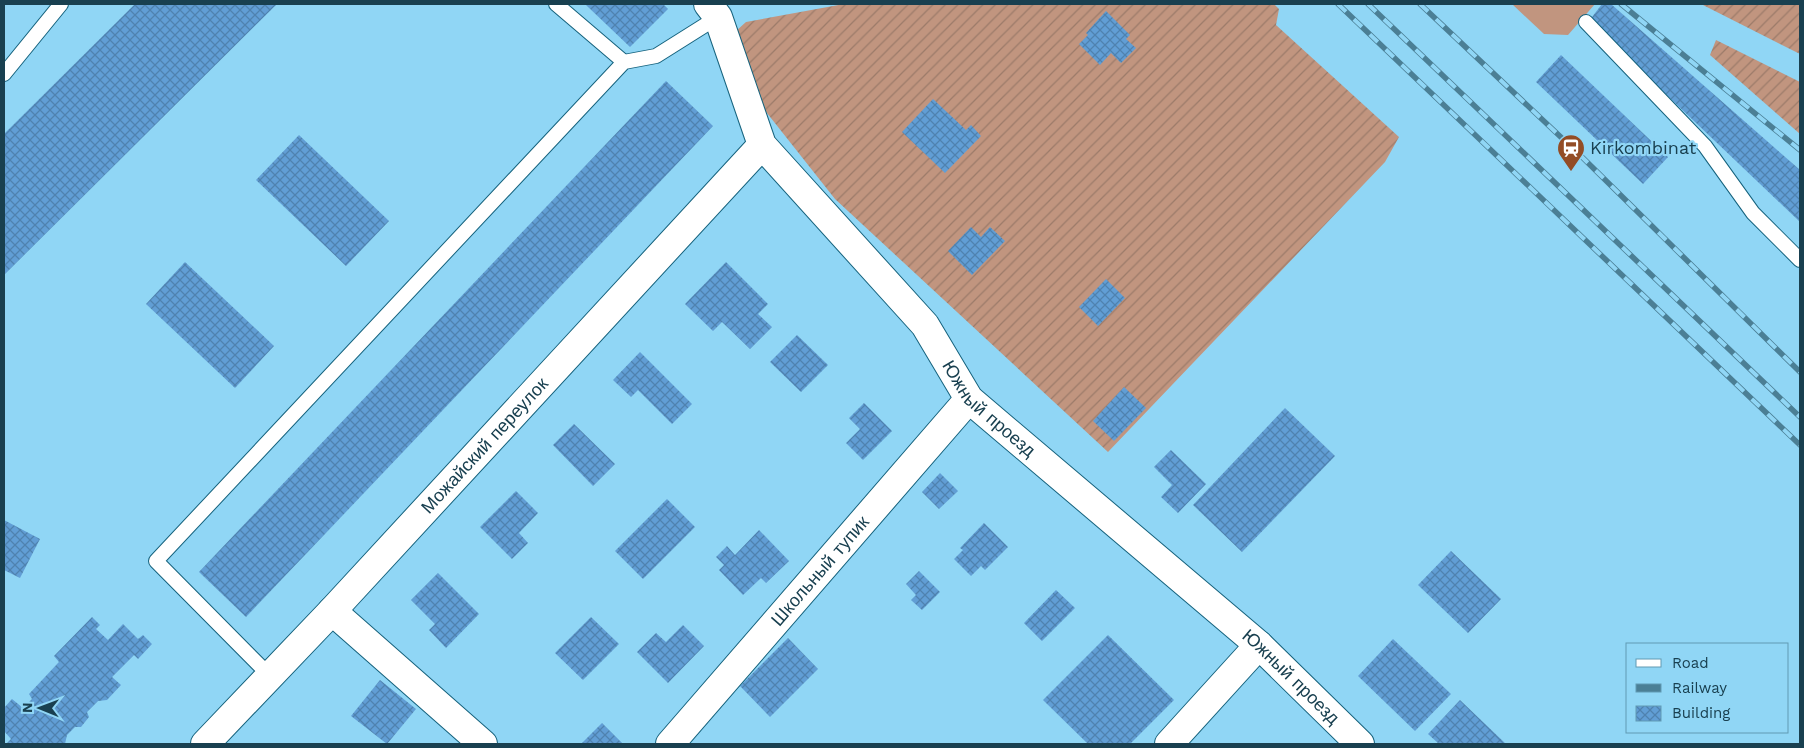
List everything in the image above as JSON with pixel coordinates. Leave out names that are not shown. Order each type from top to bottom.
[{"type":"street","name":"Южный проезд","points":[[713,10],[762,145],[925,324],[969,399],[1259,645],[1360,744]]},
{"type":"street","name":"Можайский переулок","points":[[205,744],[332,611],[762,145]]},
{"type":"street","name":"Школьный тупик","points":[[670,744],[969,399]]},
{"type":"street","points":[[332,611],[483,744]]},
{"type":"street","points":[[1169,744],[1259,645]]},
{"type":"lane","points":[[4,74],[61,4]]},
{"type":"lane","points":[[556,4],[624,62]]},
{"type":"lane","points":[[270,676],[156,561],[624,62],[656,56],[713,10]]},
{"type":"lane","points":[[1586,22],[1705,146],[1753,213],[1800,260]]},
{"type":"shaded area","points":[[844,4],[1274,4],[1279,9],[1276,25],[1399,137],[1385,162],[1108,452],[835,199],[763,108],[736,31],[746,22]]},
{"type":"shaded area","points":[[1512,4],[1595,4],[1568,35],[1544,34]]},
{"type":"shaded area","points":[[1701,4],[1800,4],[1800,54]]},
{"type":"shaded area","points":[[1716,40],[1800,82],[1800,134],[1710,55]]},
{"type":"building","points":[[135,4],[277,4],[4,275],[4,134]]},
{"type":"building","points":[[585,4],[663,4],[668,9],[630,47]]},
{"type":"building","points":[[1602,4],[1611,4],[1800,170],[1800,222],[1589,21]]},
{"type":"building","points":[[1106,11],[1130,35],[1126,39],[1136,48],[1121,63],[1111,53],[1100,65],[1079,44],[1088,35],[1086,33]]},
{"type":"building","points":[[1561,55],[1668,157],[1643,184],[1536,82]]},
{"type":"building","points":[[666,81],[713,126],[246,617],[199,572]]},
{"type":"building","points":[[933,99],[966,130],[971,125],[981,136],[945,173],[902,132]]},
{"type":"building","points":[[299,135],[389,221],[346,266],[256,180]]},
{"type":"building","points":[[971,227],[981,237],[990,227],[1005,241],[972,275],[948,251]]},
{"type":"building","points":[[185,262],[274,346],[235,388],[146,304]]},
{"type":"building","points":[[726,262],[768,304],[758,314],[772,327],[750,349],[722,322],[713,331],[685,304]]},
{"type":"building","points":[[1106,279],[1125,298],[1098,326],[1079,307]]},
{"type":"building","points":[[797,335],[828,365],[801,392],[770,362]]},
{"type":"building","points":[[640,352],[692,404],[672,424],[638,390],[631,397],[613,380]]},
{"type":"building","points":[[1124,387],[1146,408],[1114,441],[1093,421]]},
{"type":"building","points":[[864,403],[892,431],[863,460],[846,443],[860,429],[849,418]]},
{"type":"building","points":[[1285,408],[1335,456],[1242,552],[1193,505]]},
{"type":"building","points":[[574,424],[615,464],[593,486],[553,445]]},
{"type":"building","points":[[1171,450],[1206,484],[1178,513],[1161,497],[1172,485],[1154,467]]},
{"type":"building","points":[[940,473],[958,491],[939,509],[922,492]]},
{"type":"building","points":[[516,491],[538,513],[519,533],[528,543],[512,559],[480,527]]},
{"type":"building","points":[[667,499],[695,527],[643,579],[615,551]]},
{"type":"building","points":[[4,520],[40,539],[20,578],[4,570]]},
{"type":"building","points":[[984,523],[1008,547],[985,570],[981,566],[971,576],[954,559],[963,550],[960,548]]},
{"type":"building","points":[[759,530],[789,561],[766,583],[761,578],[743,595],[719,570],[724,565],[716,557],[727,546],[735,555]]},
{"type":"building","points":[[1451,551],[1501,599],[1468,633],[1418,585]]},
{"type":"building","points":[[919,571],[940,592],[922,610],[911,600],[916,595],[906,584]]},
{"type":"building","points":[[438,573],[479,614],[446,648],[429,630],[435,624],[411,600]]},
{"type":"building","points":[[1056,590],[1075,608],[1042,641],[1024,623]]},
{"type":"building","points":[[92,617],[100,625],[96,629],[108,640],[123,624],[138,639],[143,635],[152,644],[138,659],[134,655],[112,677],[121,685],[107,700],[98,701],[87,712],[89,717],[81,727],[75,727],[67,735],[65,744],[6,744],[11,739],[4,731],[4,708],[12,699],[23,708],[32,699],[29,694],[59,662],[54,656]]},
{"type":"building","points":[[591,617],[619,644],[583,680],[555,653]]},
{"type":"building","points":[[683,625],[704,646],[668,683],[637,652],[656,633],[666,642]]},
{"type":"building","points":[[1108,635],[1174,700],[1130,744],[1088,744],[1043,700]]},
{"type":"building","points":[[788,638],[818,669],[770,717],[740,686]]},
{"type":"building","points":[[1393,639],[1451,694],[1415,731],[1358,676]]},
{"type":"building","points":[[380,680],[416,709],[387,744],[351,716]]},
{"type":"building","points":[[1460,700],[1506,744],[1439,744],[1428,734]]},
{"type":"building","points":[[602,723],[623,744],[581,744]]},
{"type":"railway","points":[[1338,4],[1800,445]]},
{"type":"railway","points":[[1368,4],[1800,417]]},
{"type":"railway","points":[[1420,4],[1583,158],[1800,372]]},
{"type":"railway","points":[[1621,4],[1800,150]]},
{"type":"place","name":"Kirkombinat","points":[[1571,172]]}]
